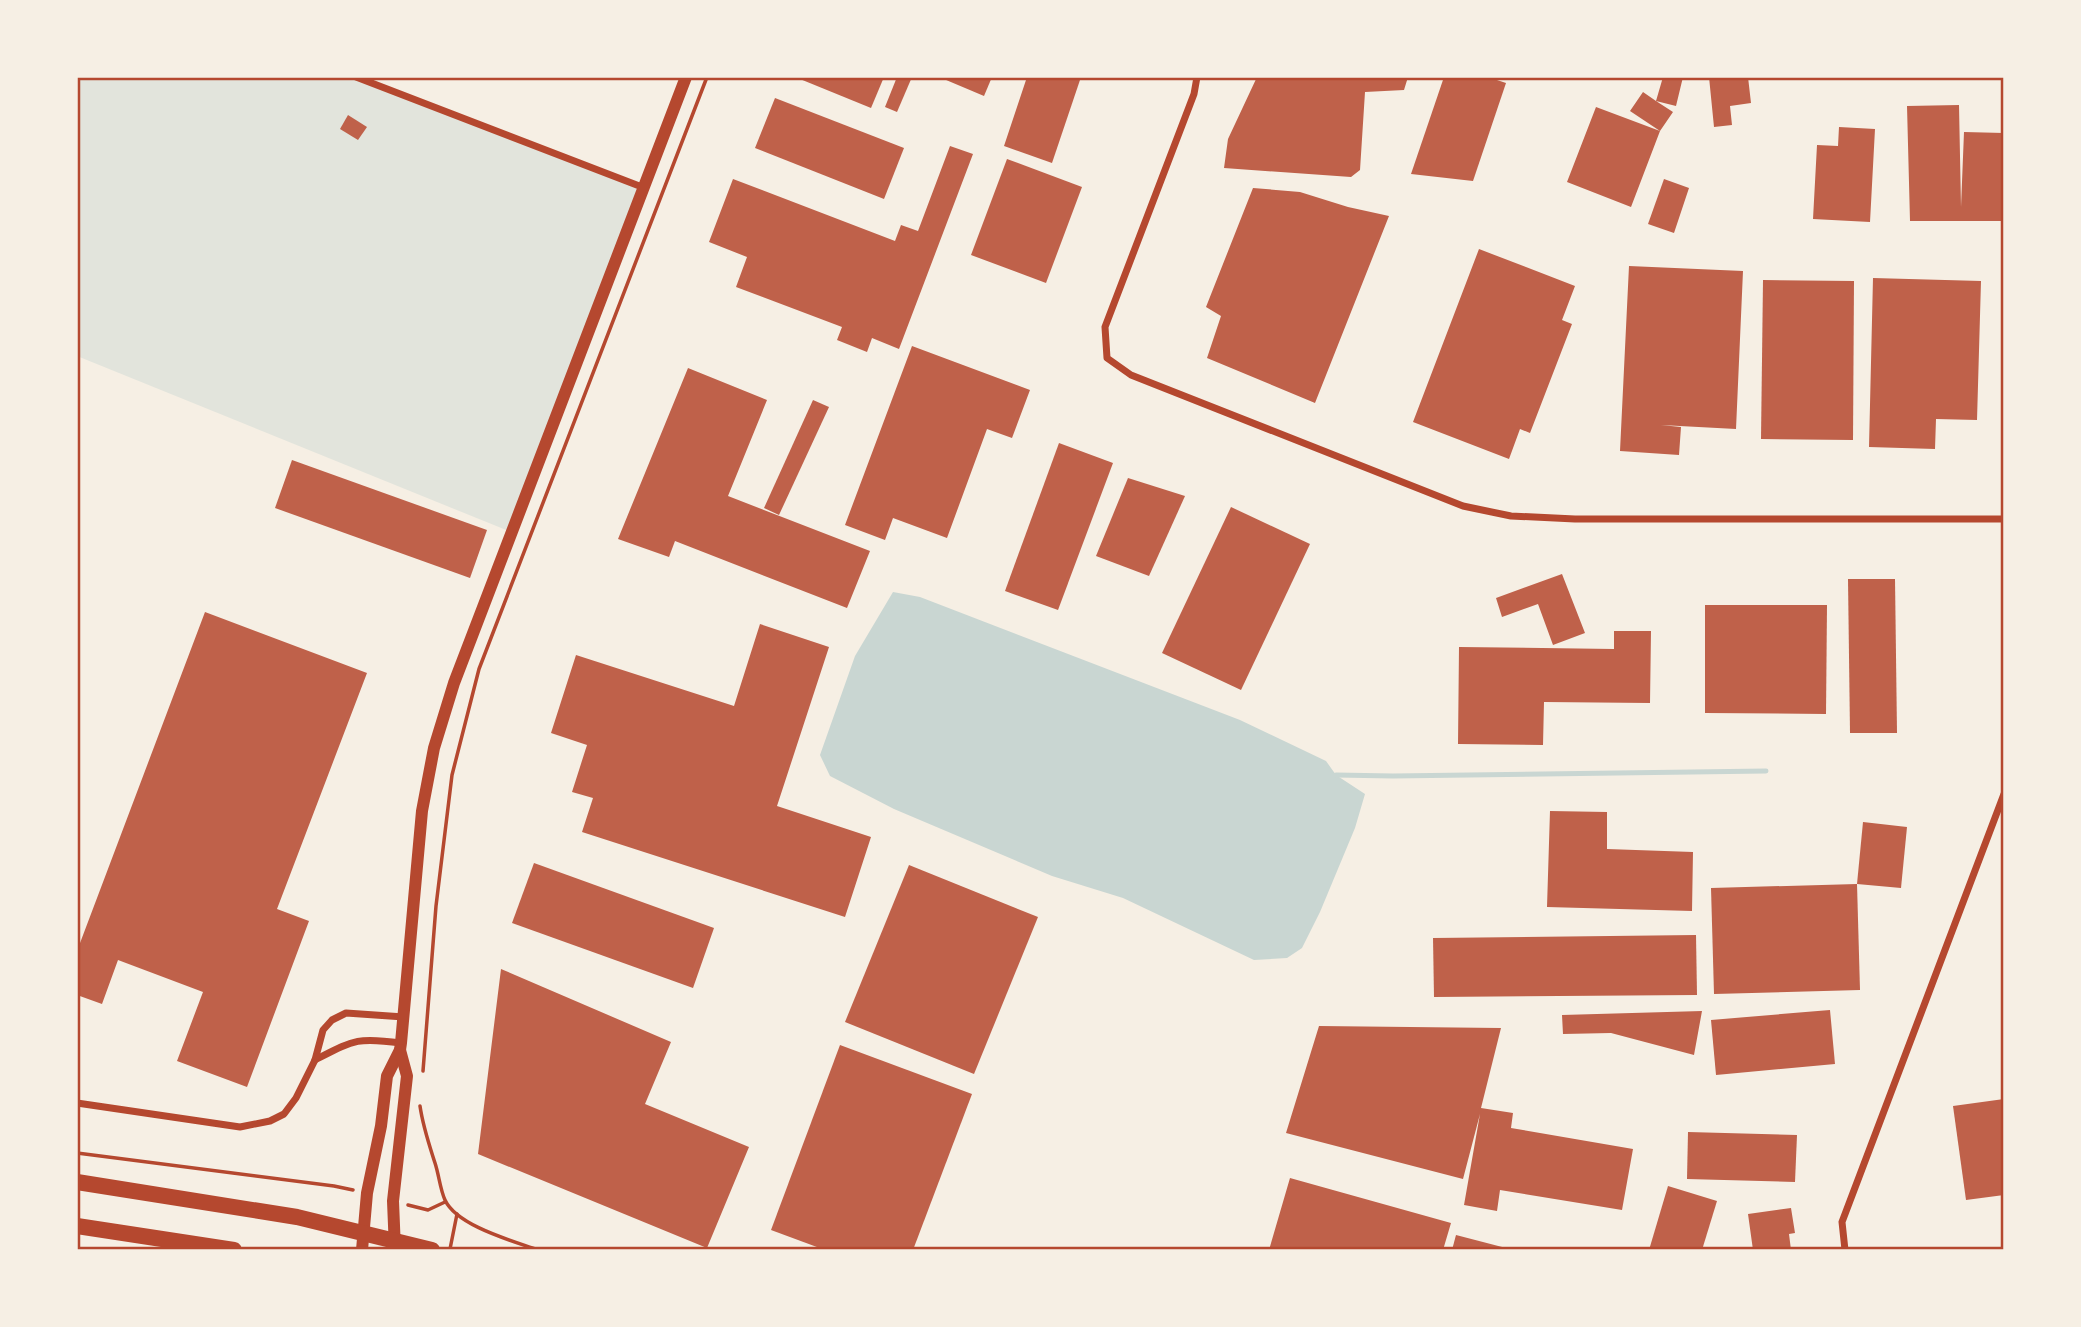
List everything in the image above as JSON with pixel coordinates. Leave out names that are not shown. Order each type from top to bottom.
[{"type":"main road","points":[[77,1182],[297,1217],[363,1233],[395,1245],[432,1250]]},
{"type":"main road","points":[[77,1226],[234,1250]]},
{"type":"street","points":[[356,77],[642,187]]},
{"type":"street","points":[[381,87],[385,77]]},
{"type":"street","points":[[395,1245],[393,1201],[407,1076],[401,1047],[422,811],[434,748],[454,683],[686,77]]},
{"type":"street","points":[[1197,77],[1194,93],[1105,327],[1107,358],[1131,375],[1464,506],[1511,516],[1575,519],[2004,519]]},
{"type":"street","points":[[1845,1250],[1842,1222],[2004,794]]},
{"type":"street","points":[[77,1103],[240,1127],[256,1125],[284,1114],[296,1098],[315,1060],[323,1030],[332,1020],[346,1013],[404,1017]]},
{"type":"street","points":[[315,1060],[350,1041],[369,1039],[401,1047]]},
{"type":"street","points":[[362,1250],[368,1193],[387,1076],[401,1047]]},
{"type":"path","points":[[422,1079],[436,906],[452,775],[479,669],[707,77]]},
{"type":"path","points":[[420,1106],[424,1134],[446,1202],[457,1214],[486,1232],[538,1250]]},
{"type":"path","points":[[77,1153],[334,1186]]},
{"type":"path","points":[[450,1250],[457,1214]]},
{"type":"shaded area","points":[[77,77],[356,77],[642,187],[511,532],[77,356]]},
{"type":"shaded area","points":[[893,592],[920,597],[1240,720],[1326,761],[1336,775],[1365,794],[1355,828],[1302,948],[1287,958],[1254,960],[1123,898],[1052,876],[894,809],[830,776],[820,755],[855,656]]},
{"type":"building","points":[[795,77],[884,77],[871,108]]},
{"type":"building","points":[[897,77],[912,77],[897,112],[885,107]]},
{"type":"building","points":[[939,77],[992,77],[984,96]]},
{"type":"building","points":[[1027,77],[1081,77],[1052,163],[1004,146]]},
{"type":"building","points":[[1257,77],[1408,77],[1404,90],[1365,92],[1360,170],[1351,177],[1224,168],[1228,139]]},
{"type":"building","points":[[1444,77],[1488,77],[1506,83],[1473,181],[1411,174]]},
{"type":"building","points":[[1663,77],[1683,77],[1676,106],[1656,101]]},
{"type":"building","points":[[1709,77],[1748,77],[1751,103],[1730,106],[1732,125],[1714,127]]},
{"type":"building","points":[[1643,92],[1673,112],[1660,131],[1630,111]]},
{"type":"building","points":[[775,98],[904,148],[884,199],[755,148]]},
{"type":"building","points":[[1959,105],[1961,207],[1964,132],[2004,133],[2004,221],[1910,221],[1907,106]]},
{"type":"building","points":[[1596,107],[1660,131],[1631,207],[1567,182]]},
{"type":"building","points":[[348,115],[367,127],[358,140],[340,129]]},
{"type":"building","points":[[1839,127],[1875,129],[1870,222],[1813,219],[1817,145],[1838,146]]},
{"type":"building","points":[[950,146],[973,154],[899,349],[872,338],[867,352],[837,340],[842,327],[736,287],[747,257],[709,242],[733,179],[895,241],[901,225],[918,231]]},
{"type":"building","points":[[1007,159],[1082,187],[1046,283],[971,255]]},
{"type":"building","points":[[1664,179],[1689,188],[1674,233],[1648,224]]},
{"type":"building","points":[[1253,188],[1300,192],[1389,216],[1315,403],[1207,358],[1221,316],[1206,307]]},
{"type":"building","points":[[1479,249],[1575,286],[1562,320],[1572,324],[1530,433],[1520,429],[1509,459],[1413,422]]},
{"type":"building","points":[[1629,266],[1743,271],[1736,429],[1661,425],[1681,427],[1679,455],[1620,451]]},
{"type":"building","points":[[1873,278],[1981,281],[1977,420],[1936,419],[1935,449],[1869,447]]},
{"type":"building","points":[[1763,280],[1854,281],[1853,440],[1761,439]]},
{"type":"building","points":[[912,346],[1030,390],[1012,438],[987,429],[947,538],[893,518],[885,540],[845,525]]},
{"type":"building","points":[[688,368],[767,400],[728,496],[870,551],[847,608],[675,541],[669,557],[618,539]]},
{"type":"building","points":[[813,400],[829,407],[779,515],[764,508]]},
{"type":"building","points":[[1059,443],[1113,463],[1058,610],[1005,591]]},
{"type":"building","points":[[292,460],[487,530],[470,578],[275,508]]},
{"type":"building","points":[[1128,478],[1185,496],[1149,576],[1096,556]]},
{"type":"building","points":[[1231,507],[1310,544],[1241,690],[1162,653]]},
{"type":"building","points":[[1562,574],[1585,633],[1553,645],[1538,604],[1502,617],[1496,598]]},
{"type":"building","points":[[1848,579],[1895,579],[1897,733],[1850,733]]},
{"type":"building","points":[[1705,605],[1827,605],[1826,714],[1705,713]]},
{"type":"building","points":[[205,612],[367,673],[277,909],[309,921],[247,1087],[177,1061],[203,992],[118,960],[102,1004],[77,995],[77,951]]},
{"type":"building","points":[[760,624],[829,647],[777,806],[871,837],[845,917],[582,832],[593,798],[572,792],[587,745],[551,733],[576,655],[734,706]]},
{"type":"building","points":[[1614,631],[1651,631],[1650,703],[1544,702],[1543,745],[1458,744],[1459,647],[1614,649]]},
{"type":"building","points":[[1550,811],[1607,812],[1607,849],[1693,852],[1692,911],[1547,907]]},
{"type":"building","points":[[1863,822],[1907,827],[1901,888],[1857,884]]},
{"type":"building","points":[[534,863],[714,928],[693,988],[512,923]]},
{"type":"building","points":[[909,865],[1038,917],[974,1074],[845,1022]]},
{"type":"building","points":[[1857,884],[1860,990],[1714,994],[1711,888]]},
{"type":"building","points":[[1696,935],[1697,995],[1434,997],[1433,938]]},
{"type":"building","points":[[501,969],[671,1042],[645,1104],[749,1147],[707,1248],[478,1154]]},
{"type":"building","points":[[1830,1010],[1835,1064],[1716,1075],[1711,1020]]},
{"type":"building","points":[[1702,1011],[1694,1055],[1611,1033],[1563,1034],[1562,1015]]},
{"type":"building","points":[[1319,1026],[1501,1028],[1481,1108],[1513,1113],[1511,1128],[1633,1149],[1622,1210],[1500,1190],[1497,1211],[1464,1205],[1480,1114],[1463,1179],[1286,1133]]},
{"type":"building","points":[[840,1045],[972,1094],[913,1250],[825,1250],[771,1230]]},
{"type":"building","points":[[2004,1099],[2004,1195],[1966,1200],[1953,1106]]},
{"type":"building","points":[[1688,1132],[1797,1135],[1795,1182],[1687,1179]]},
{"type":"building","points":[[1290,1178],[1451,1223],[1443,1250],[1417,1247],[1416,1250],[1269,1250]]},
{"type":"building","points":[[1668,1186],[1717,1201],[1702,1250],[1649,1250]]},
{"type":"building","points":[[1791,1208],[1795,1233],[1789,1234],[1791,1250],[1753,1250],[1748,1214]]},
{"type":"building","points":[[1456,1235],[1506,1248],[1452,1250]]},
{"type":"waterway","points":[[1336,775],[1766,771]]}]
